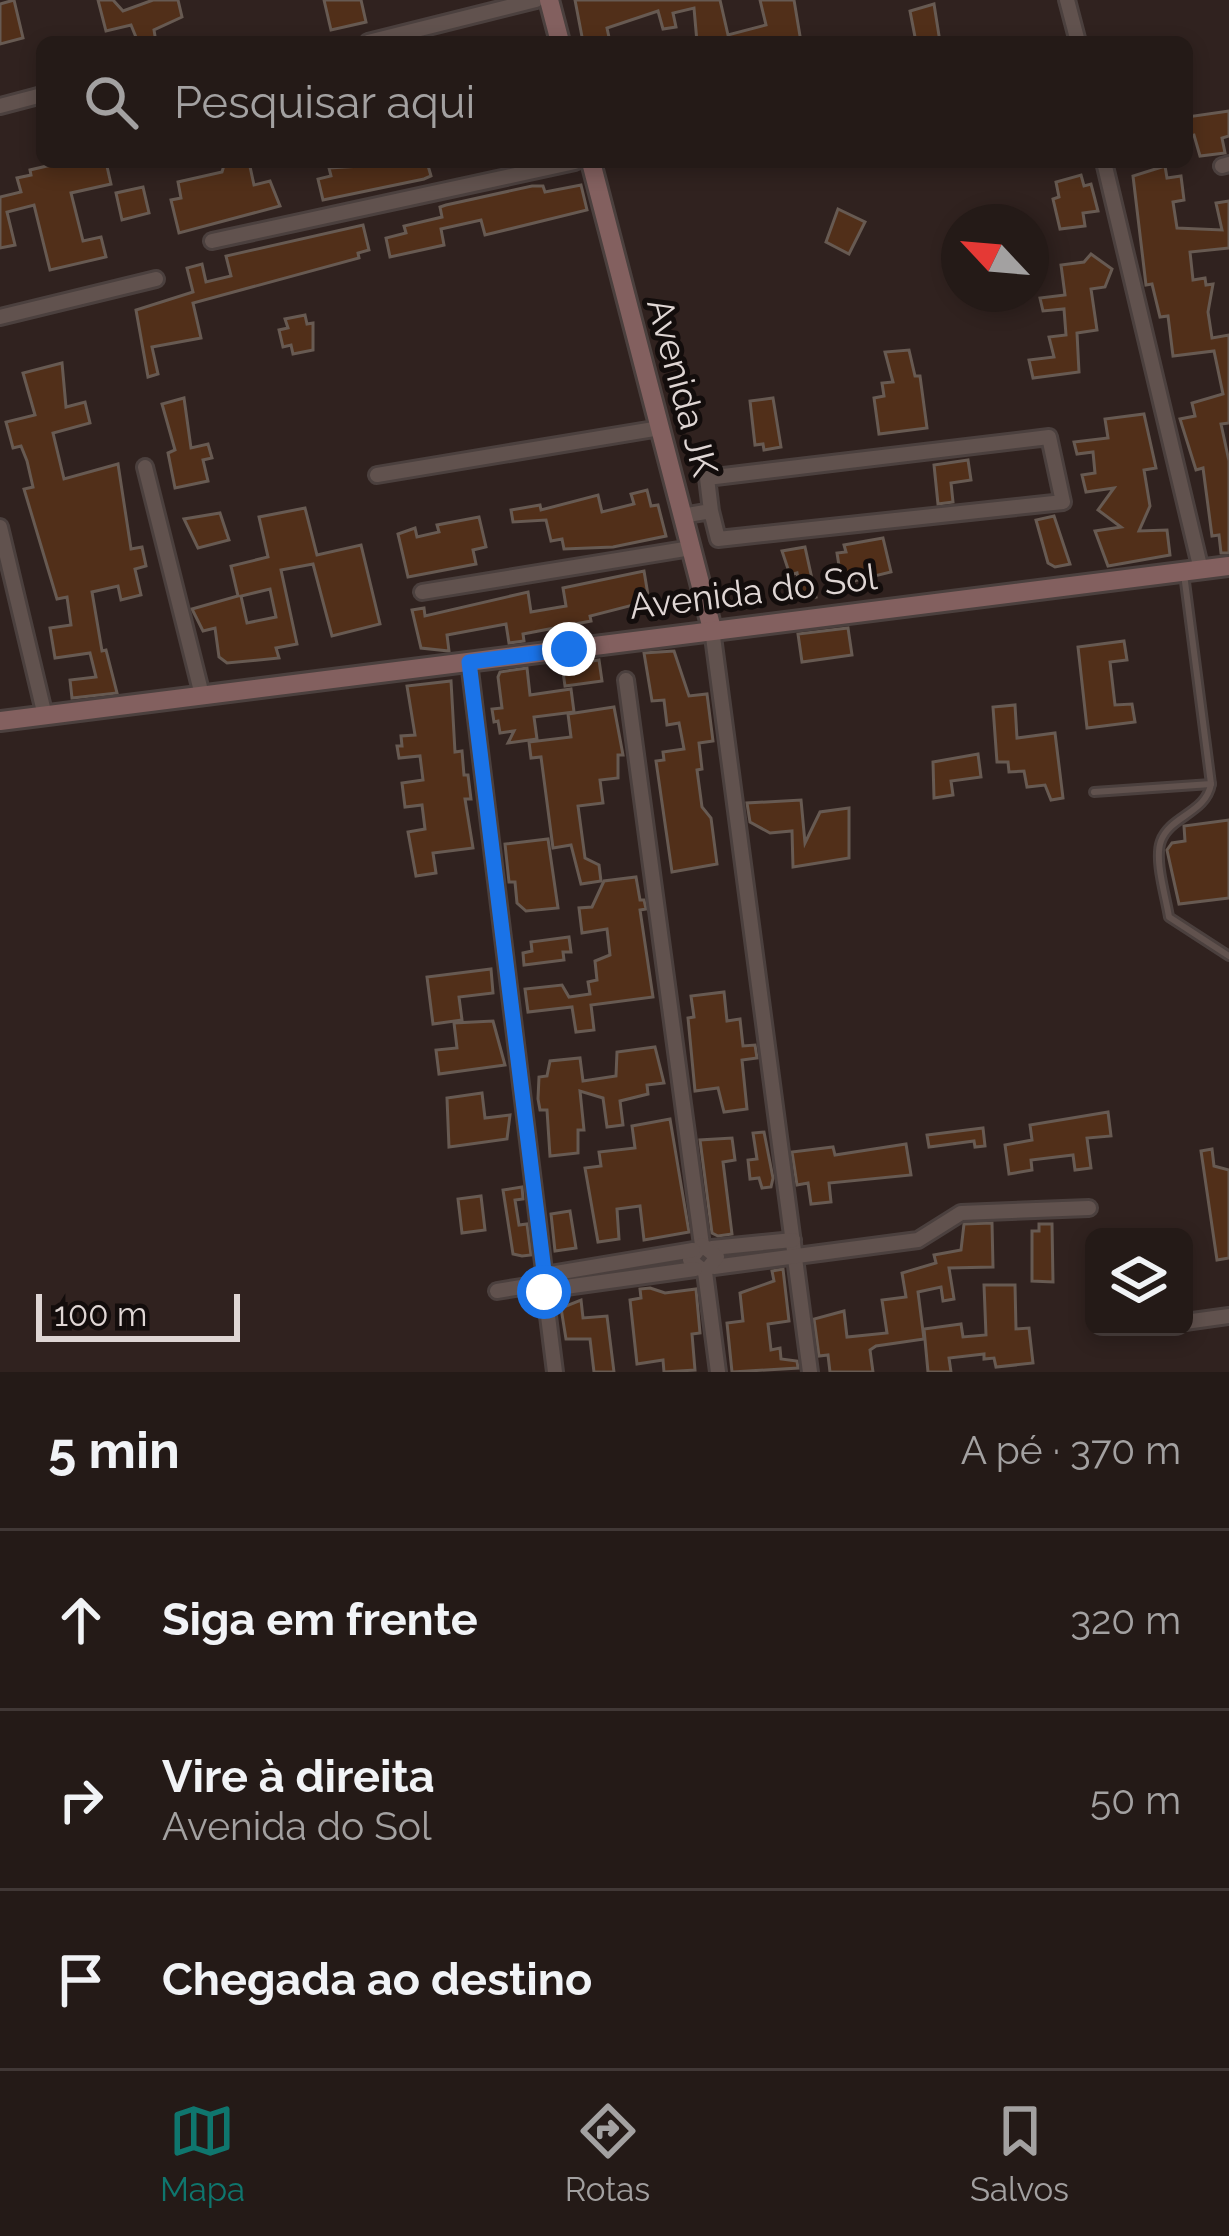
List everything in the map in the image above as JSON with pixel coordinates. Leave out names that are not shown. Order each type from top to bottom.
[{"type":"street","points":[[392,36],[536,0]]},
{"type":"street","points":[[549,0],[558,36]]},
{"type":"street","points":[[1067,0],[1076,36]]},
{"type":"street","points":[[0,106],[36,97]]},
{"type":"street","points":[[212,241],[547,168]]},
{"type":"street","name":"Avenida JK","points":[[593,168],[712,629]]},
{"type":"street","points":[[1105,168],[1192,571]]},
{"type":"street","points":[[0,316],[156,279]]},
{"type":"street","points":[[377,475],[660,428]]},
{"type":"street","points":[[1049,436],[1063,502],[718,539],[710,511],[707,478],[1049,436]]},
{"type":"street","points":[[145,467],[202,694]]},
{"type":"street","points":[[682,516],[710,511]]},
{"type":"street","points":[[0,527],[45,716]]},
{"type":"street","points":[[422,592],[691,548]]},
{"type":"street","name":"Avenida do Sol","points":[[0,721],[1229,566]]},
{"type":"street","points":[[712,629],[810,1372]]},
{"type":"street","points":[[469,662],[555,1372]]},
{"type":"street","points":[[626,680],[718,1372]]},
{"type":"street","points":[[497,1292],[702,1248],[918,1240],[961,1213],[1089,1208]]},
{"type":"street","points":[[750,1244],[752,1261]]},
{"type":"street","points":[[545,1282],[705,1270],[794,1247]]},
{"type":"street","points":[[702,1248],[705,1270]]},
{"type":"street","points":[[1193,1321],[1229,1316]]},
{"type":"lane","points":[[1192,571],[1210,784],[1204,802],[1165,834],[1159,848],[1169,917],[1229,956]]},
{"type":"lane","points":[[1094,793],[1210,784]]},
{"type":"building","points":[[14,0],[23,38],[0,44],[0,4]]},
{"type":"building","points":[[98,0],[113,0],[123,11],[153,0],[178,0],[182,17],[154,30],[155,36],[136,36],[131,25],[106,31]]},
{"type":"building","points":[[324,0],[361,0],[366,22],[331,30]]},
{"type":"building","points":[[575,0],[720,0],[728,35],[766,25],[760,0],[794,0],[800,36],[696,36],[694,8],[673,13],[676,27],[663,29],[658,11],[607,28],[609,36],[582,36]]},
{"type":"building","points":[[934,4],[939,36],[915,36],[910,11]]},
{"type":"building","points":[[1229,111],[1229,136],[1222,138],[1225,153],[1200,156],[1193,116]]},
{"type":"building","points":[[107,168],[111,184],[71,193],[83,241],[101,237],[106,257],[50,270],[34,205],[7,212],[15,245],[0,248],[0,197],[21,192],[17,178],[31,175],[30,170]]},
{"type":"building","points":[[223,168],[250,168],[254,185],[270,181],[280,206],[179,233],[171,200],[181,198],[178,182]]},
{"type":"building","points":[[329,168],[429,168],[431,176],[323,200],[318,179],[331,176]]},
{"type":"building","points":[[1165,168],[1167,178],[1181,176],[1184,200],[1173,202],[1177,228],[1222,230],[1216,203],[1229,201],[1229,248],[1190,252],[1193,280],[1205,278],[1206,285],[1213,284],[1208,312],[1212,338],[1229,335],[1229,423],[1221,424],[1229,461],[1229,553],[1221,553],[1219,535],[1212,536],[1203,468],[1196,470],[1180,419],[1195,416],[1192,403],[1223,394],[1214,351],[1173,356],[1168,316],[1160,317],[1152,284],[1146,285],[1133,176]]},
{"type":"building","points":[[1081,175],[1084,186],[1091,184],[1098,211],[1083,213],[1085,226],[1060,229],[1053,199],[1059,197],[1056,182]]},
{"type":"building","points":[[581,185],[587,210],[485,235],[481,220],[441,229],[444,245],[390,257],[386,238],[406,233],[404,226],[442,217],[440,207],[532,186],[543,186],[545,192]]},
{"type":"building","points":[[143,187],[149,213],[122,220],[116,193]]},
{"type":"building","points":[[838,209],[865,222],[849,254],[826,242]]},
{"type":"building","points":[[363,225],[369,250],[358,253],[359,258],[193,303],[201,338],[152,347],[158,374],[148,377],[136,310],[193,292],[187,268],[202,264],[206,282],[231,276],[226,256]]},
{"type":"building","points":[[1091,254],[1112,269],[1105,287],[1091,289],[1097,330],[1077,333],[1079,372],[1033,378],[1029,360],[1054,357],[1049,337],[1066,335],[1064,309],[1049,310],[1049,297],[1065,295],[1061,265],[1084,262]]},
{"type":"building","points":[[305,315],[307,324],[313,323],[313,350],[293,354],[291,345],[283,347],[279,330],[288,328],[285,319]]},
{"type":"building","points":[[909,350],[915,376],[920,376],[927,428],[879,434],[874,398],[884,396],[882,383],[893,382],[885,352]]},
{"type":"building","points":[[62,363],[66,407],[85,402],[90,423],[53,433],[64,479],[118,464],[131,549],[142,547],[146,566],[135,569],[141,595],[121,600],[118,586],[92,592],[102,651],[106,650],[117,693],[72,698],[70,680],[96,677],[90,653],[55,658],[50,628],[71,625],[67,597],[57,599],[24,489],[33,487],[27,461],[21,446],[13,448],[6,422],[35,415],[23,373]]},
{"type":"building","points":[[184,398],[191,448],[208,444],[212,458],[203,460],[208,481],[175,488],[168,453],[175,450],[162,404]]},
{"type":"building","points":[[773,398],[781,447],[764,450],[763,444],[755,445],[750,401]]},
{"type":"building","points":[[1144,414],[1156,468],[1144,470],[1150,506],[1139,531],[1167,530],[1170,555],[1108,566],[1095,531],[1121,527],[1098,510],[1114,488],[1086,492],[1082,475],[1095,473],[1093,452],[1077,454],[1074,442],[1108,438],[1105,419]]},
{"type":"building","points":[[968,460],[971,480],[951,483],[953,502],[938,504],[934,465]]},
{"type":"building","points":[[647,490],[651,506],[658,505],[666,536],[613,547],[564,549],[562,539],[551,541],[546,520],[513,522],[511,510],[540,505],[541,510],[598,495],[602,512],[634,504],[631,494]]},
{"type":"building","points":[[305,508],[317,555],[361,545],[380,624],[332,636],[313,564],[281,570],[297,644],[276,648],[279,658],[227,663],[219,657],[215,628],[203,631],[192,609],[238,596],[231,566],[268,557],[259,517]],"holes":[[[270,589],[276,617],[247,623],[241,596]]]},
{"type":"building","points":[[220,513],[229,540],[198,548],[184,519]]},
{"type":"building","points":[[1054,516],[1070,564],[1055,567],[1048,563],[1036,520]]},
{"type":"building","points":[[479,517],[486,547],[473,550],[476,564],[408,577],[398,534],[415,528],[417,537],[439,532],[437,525]]},
{"type":"building","points":[[883,538],[891,572],[842,584],[837,553],[846,552],[844,545]]},
{"type":"building","points":[[805,547],[816,597],[802,600],[797,573],[790,575],[782,551]]},
{"type":"building","points":[[644,571],[649,601],[590,616],[591,621],[523,634],[524,641],[509,643],[506,624],[447,635],[449,651],[421,648],[412,610],[424,608],[425,616],[528,592],[531,612],[566,606],[563,588]]},
{"type":"building","points":[[848,628],[852,655],[802,662],[798,634]]},
{"type":"building","points":[[1124,641],[1127,660],[1110,662],[1115,705],[1132,704],[1135,722],[1087,728],[1078,647]]},
{"type":"building","points":[[674,651],[689,696],[707,694],[713,741],[699,743],[702,769],[697,770],[702,807],[711,818],[717,864],[672,872],[656,761],[664,760],[663,752],[684,749],[679,723],[667,725],[664,700],[652,701],[644,653]]},
{"type":"building","points":[[599,660],[602,681],[565,686],[562,665]]},
{"type":"building","points":[[527,668],[530,695],[571,689],[574,712],[534,717],[537,739],[508,743],[514,731],[500,733],[492,709],[502,708],[498,677],[500,672]]},
{"type":"building","points":[[451,681],[455,752],[462,751],[464,775],[468,775],[471,799],[465,799],[473,848],[433,853],[436,873],[416,876],[408,832],[425,829],[422,805],[405,807],[402,783],[423,780],[420,756],[399,758],[397,746],[402,746],[401,736],[415,735],[407,686]]},
{"type":"building","points":[[1015,705],[1017,738],[1055,733],[1063,798],[1051,800],[1045,785],[1027,787],[1024,771],[1009,772],[1008,762],[997,762],[993,707]]},
{"type":"building","points":[[614,707],[623,755],[618,755],[618,778],[600,780],[603,803],[578,806],[585,858],[599,865],[601,881],[581,884],[571,845],[553,848],[541,757],[531,758],[529,742],[571,737],[568,714]]},
{"type":"building","points":[[978,754],[981,777],[951,781],[953,795],[934,798],[933,762]]},
{"type":"building","points":[[801,800],[805,843],[820,812],[849,808],[849,858],[793,867],[792,831],[770,833],[750,822],[747,803]]},
{"type":"building","points":[[1229,820],[1229,898],[1179,904],[1167,850],[1172,843],[1185,841],[1184,826]]},
{"type":"building","points":[[548,839],[558,908],[526,911],[517,903],[515,882],[509,882],[505,844]]},
{"type":"building","points":[[636,877],[646,909],[640,910],[653,997],[591,1005],[594,1030],[576,1032],[572,1007],[528,1012],[525,989],[562,985],[569,997],[590,994],[588,982],[597,980],[595,961],[610,955],[607,929],[582,933],[579,908],[592,907],[604,881]]},
{"type":"building","points":[[569,937],[571,952],[563,952],[564,960],[524,965],[523,953],[532,951],[531,942]]},
{"type":"building","points":[[491,969],[493,993],[459,997],[462,1020],[433,1024],[427,977]]},
{"type":"building","points":[[724,992],[727,1021],[740,1019],[743,1046],[755,1045],[757,1058],[742,1060],[747,1109],[724,1112],[718,1088],[695,1091],[688,1018],[694,1017],[691,996]]},
{"type":"building","points":[[493,1021],[505,1065],[439,1074],[436,1050],[457,1048],[454,1023]]},
{"type":"building","points":[[655,1047],[664,1083],[647,1085],[648,1094],[620,1101],[623,1125],[607,1127],[603,1098],[580,1091],[584,1130],[578,1130],[578,1153],[550,1156],[547,1110],[540,1110],[538,1099],[539,1077],[547,1076],[550,1061],[580,1058],[583,1081],[616,1076],[617,1052]]},
{"type":"building","points":[[482,1093],[485,1118],[510,1115],[507,1139],[449,1147],[447,1098]]},
{"type":"building","points":[[1108,1112],[1111,1136],[1087,1138],[1091,1168],[1075,1170],[1073,1155],[1031,1160],[1032,1170],[1009,1174],[1005,1145],[1032,1140],[1030,1125]]},
{"type":"building","points":[[670,1119],[689,1232],[644,1240],[640,1206],[617,1209],[619,1239],[598,1242],[585,1168],[601,1166],[599,1152],[635,1148],[632,1126]]},
{"type":"building","points":[[983,1128],[985,1146],[975,1147],[974,1141],[929,1147],[927,1135]]},
{"type":"building","points":[[764,1132],[773,1178],[771,1187],[762,1188],[759,1178],[750,1179],[748,1160],[757,1159],[753,1133]]},
{"type":"building","points":[[732,1138],[735,1160],[723,1162],[732,1234],[718,1236],[712,1233],[700,1140]]},
{"type":"building","points":[[906,1144],[911,1175],[829,1183],[831,1202],[811,1204],[808,1183],[797,1185],[792,1152],[833,1147],[835,1155]]},
{"type":"building","points":[[1212,1149],[1214,1166],[1229,1170],[1229,1258],[1217,1260],[1201,1151]]},
{"type":"building","points":[[522,1187],[523,1199],[515,1200],[519,1225],[527,1224],[531,1255],[522,1256],[513,1254],[503,1190]]},
{"type":"building","points":[[481,1196],[485,1230],[462,1233],[458,1199]]},
{"type":"building","points":[[570,1211],[576,1248],[555,1251],[551,1214]]},
{"type":"building","points":[[992,1223],[993,1267],[949,1268],[954,1299],[943,1301],[941,1287],[918,1292],[924,1339],[876,1346],[870,1350],[873,1372],[830,1372],[828,1355],[819,1356],[814,1319],[844,1311],[847,1337],[887,1333],[882,1300],[906,1297],[902,1273],[936,1263],[934,1255],[961,1250],[964,1224]]},
{"type":"building","points":[[1039,1224],[1052,1224],[1053,1282],[1032,1281],[1032,1231],[1039,1231]]},
{"type":"building","points":[[783,1269],[789,1321],[768,1324],[771,1350],[780,1348],[781,1359],[797,1361],[798,1368],[732,1372],[727,1323],[743,1321],[740,1293],[774,1281],[772,1271]]},
{"type":"building","points":[[984,1285],[1015,1285],[1016,1329],[1029,1328],[1033,1363],[996,1367],[994,1358],[984,1359],[984,1354],[949,1358],[951,1372],[928,1372],[924,1329],[961,1324],[963,1337],[986,1335]]},
{"type":"building","points":[[640,1289],[665,1293],[696,1289],[700,1333],[692,1334],[695,1370],[664,1372],[663,1360],[637,1364],[630,1300],[641,1298]]},
{"type":"building","points":[[581,1300],[583,1318],[607,1316],[614,1372],[594,1372],[590,1339],[566,1339],[561,1308]]},
{"type":"route","points":[[544,1292],[551,1289],[554,1278],[544,1271],[469,662],[569,649]]}]
